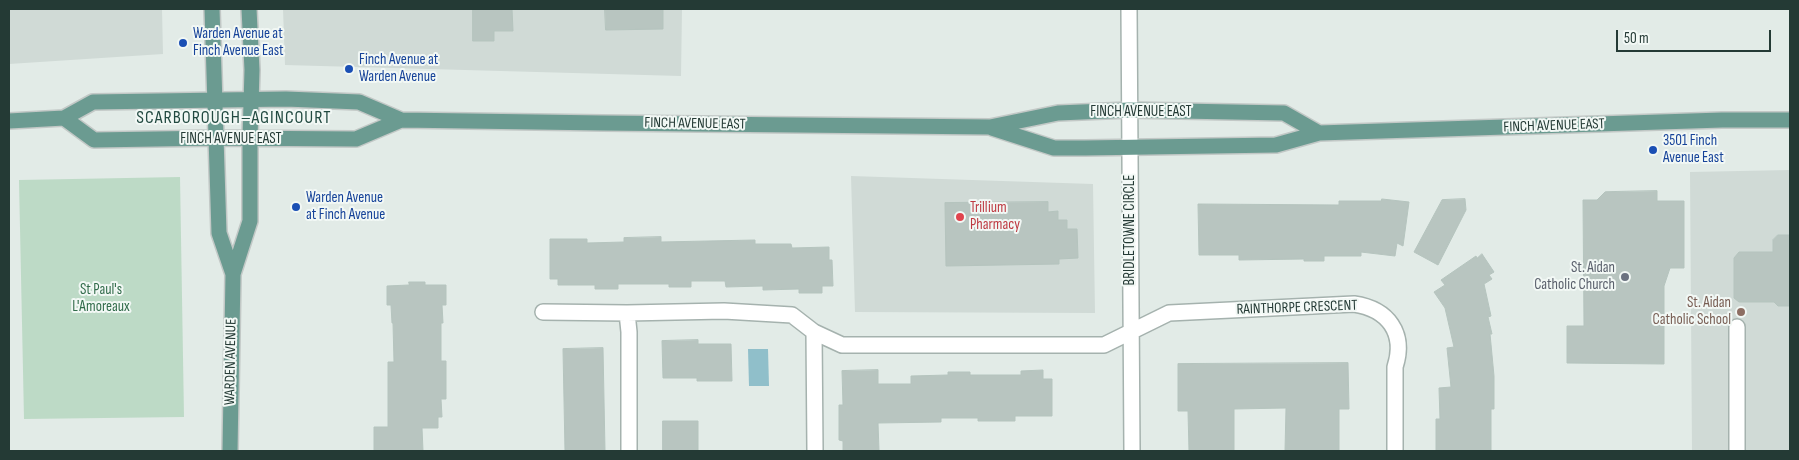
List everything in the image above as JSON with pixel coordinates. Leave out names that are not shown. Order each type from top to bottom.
[{"type":"main road","name":"WARDEN AVENUE","points":[[212,9],[216,100],[218,233],[233,274]]},
{"type":"main road","name":"WARDEN AVENUE","points":[[230,451],[233,274],[250,221],[250,99],[252,70],[249,9]]},
{"type":"main road","name":"FINCH AVENUE EAST","points":[[9,120],[64,118],[93,102],[250,99],[359,102],[401,120],[990,127],[1058,113],[1129,110],[1284,113],[1319,133]]},
{"type":"main road","name":"FINCH AVENUE EAST","points":[[64,118],[94,140],[216,138],[356,139],[401,120]]},
{"type":"main road","name":"FINCH AVENUE EAST","points":[[990,127],[1054,148],[1130,149],[1276,146],[1319,133],[1722,120],[1790,120]]},
{"type":"street","name":"BRIDLETOWNE CIRCLE","points":[[1129,9],[1132,451]]},
{"type":"street","name":"RAINTHORPE CRESCENT","points":[[543,312],[628,314],[724,311],[792,315],[814,332],[842,345],[1104,345],[1170,313],[1354,304],[1374,309],[1390,322],[1395,330],[1399,346],[1395,366],[1395,451]]},
{"type":"street","points":[[628,314],[629,451]]},
{"type":"street","points":[[1737,327],[1737,451]]},
{"type":"street","points":[[814,332],[815,451]]},
{"type":"shaded area","points":[[9,9],[162,9],[163,54],[9,64]]},
{"type":"shaded area","points":[[283,9],[682,9],[681,76],[285,65]]},
{"type":"shaded area","name":"St. Aidan Catholic School","points":[[1790,170],[1790,451],[1692,451],[1690,172]]},
{"type":"shaded area","points":[[851,176],[1093,184],[1095,313],[855,312]]},
{"type":"green space","name":"St Paul's L'Amoreaux","points":[[180,177],[184,417],[24,419],[19,180]]},
{"type":"water","points":[[748,349],[768,349],[769,386],[749,386]]},
{"type":"building","points":[[473,9],[512,9],[513,31],[494,31],[494,41],[473,41]]},
{"type":"building","points":[[605,9],[663,9],[663,29],[606,30]]},
{"type":"building","name":"St. Aidan Catholic Church","points":[[1657,191],[1657,201],[1684,201],[1684,268],[1670,268],[1664,286],[1664,364],[1567,363],[1567,326],[1584,326],[1583,200],[1597,200],[1605,192]]},
{"type":"building","points":[[1382,199],[1409,202],[1403,246],[1397,243],[1395,256],[1361,252],[1361,256],[1324,256],[1324,261],[1304,261],[1304,259],[1239,260],[1239,255],[1199,255],[1198,204],[1339,205],[1339,201],[1381,201]]},
{"type":"building","points":[[1465,199],[1466,210],[1438,265],[1414,252],[1442,200]]},
{"type":"building","points":[[1048,202],[1048,212],[1058,211],[1058,220],[1067,220],[1067,229],[1077,229],[1078,258],[1059,259],[1059,264],[946,266],[945,203]]},
{"type":"building","points":[[1778,235],[1790,235],[1790,306],[1778,306],[1774,302],[1739,302],[1734,298],[1734,258],[1739,252],[1773,252],[1773,240]]},
{"type":"building","points":[[661,237],[661,242],[755,240],[755,244],[791,244],[792,248],[829,247],[829,260],[832,260],[833,286],[822,286],[822,293],[799,293],[799,289],[763,290],[763,286],[726,287],[725,281],[691,281],[691,287],[669,287],[669,284],[618,284],[618,289],[595,289],[595,285],[558,285],[558,279],[550,279],[550,239],[587,239],[587,243],[624,242],[624,238]]},
{"type":"building","points":[[1482,254],[1494,272],[1489,275],[1492,279],[1484,284],[1491,316],[1488,317],[1492,334],[1490,334],[1494,376],[1494,409],[1491,409],[1491,451],[1436,451],[1436,419],[1440,419],[1439,388],[1451,387],[1447,348],[1454,347],[1445,308],[1434,292],[1445,285],[1441,280],[1476,256],[1477,258]]},
{"type":"building","points":[[409,282],[425,282],[425,285],[446,285],[446,305],[442,305],[441,361],[446,361],[446,399],[441,399],[442,417],[438,417],[438,428],[422,428],[423,451],[374,451],[374,427],[388,427],[388,362],[394,362],[393,323],[391,305],[387,305],[387,286],[409,285]]},
{"type":"building","points":[[698,340],[698,344],[731,344],[732,381],[697,381],[697,378],[663,378],[662,341]]},
{"type":"building","points":[[603,348],[605,451],[565,451],[563,349]]},
{"type":"building","points":[[1348,363],[1349,409],[1339,409],[1339,451],[1285,451],[1286,408],[1234,409],[1234,451],[1189,451],[1188,411],[1178,411],[1178,364]]},
{"type":"building","points":[[878,370],[878,384],[911,384],[911,376],[948,375],[948,372],[970,372],[970,375],[1021,375],[1021,371],[1043,370],[1043,379],[1052,379],[1052,416],[1015,416],[1015,421],[941,418],[941,422],[878,423],[879,451],[843,451],[843,441],[839,440],[839,405],[843,405],[842,371]]},
{"type":"building","points":[[663,421],[698,421],[698,451],[663,451]]},
{"type":"place","name":"Warden Avenue at Finch Avenue East","points":[[183,43]]},
{"type":"place","name":"Finch Avenue at Warden Avenue","points":[[349,69]]},
{"type":"place","name":"3501 Finch Avenue East","points":[[1653,150]]},
{"type":"place","name":"Warden Avenue at Finch Avenue","points":[[296,207]]},
{"type":"place","name":"Trillium Pharmacy","points":[[960,217]]},
{"type":"place","name":"St. Aidan Catholic Church","points":[[1625,277]]},
{"type":"place","name":"St. Aidan Catholic School","points":[[1741,312]]},
{"type":"district","name":"SCARBOROUGH–AGINCOURT","points":[[234,118]]}]
